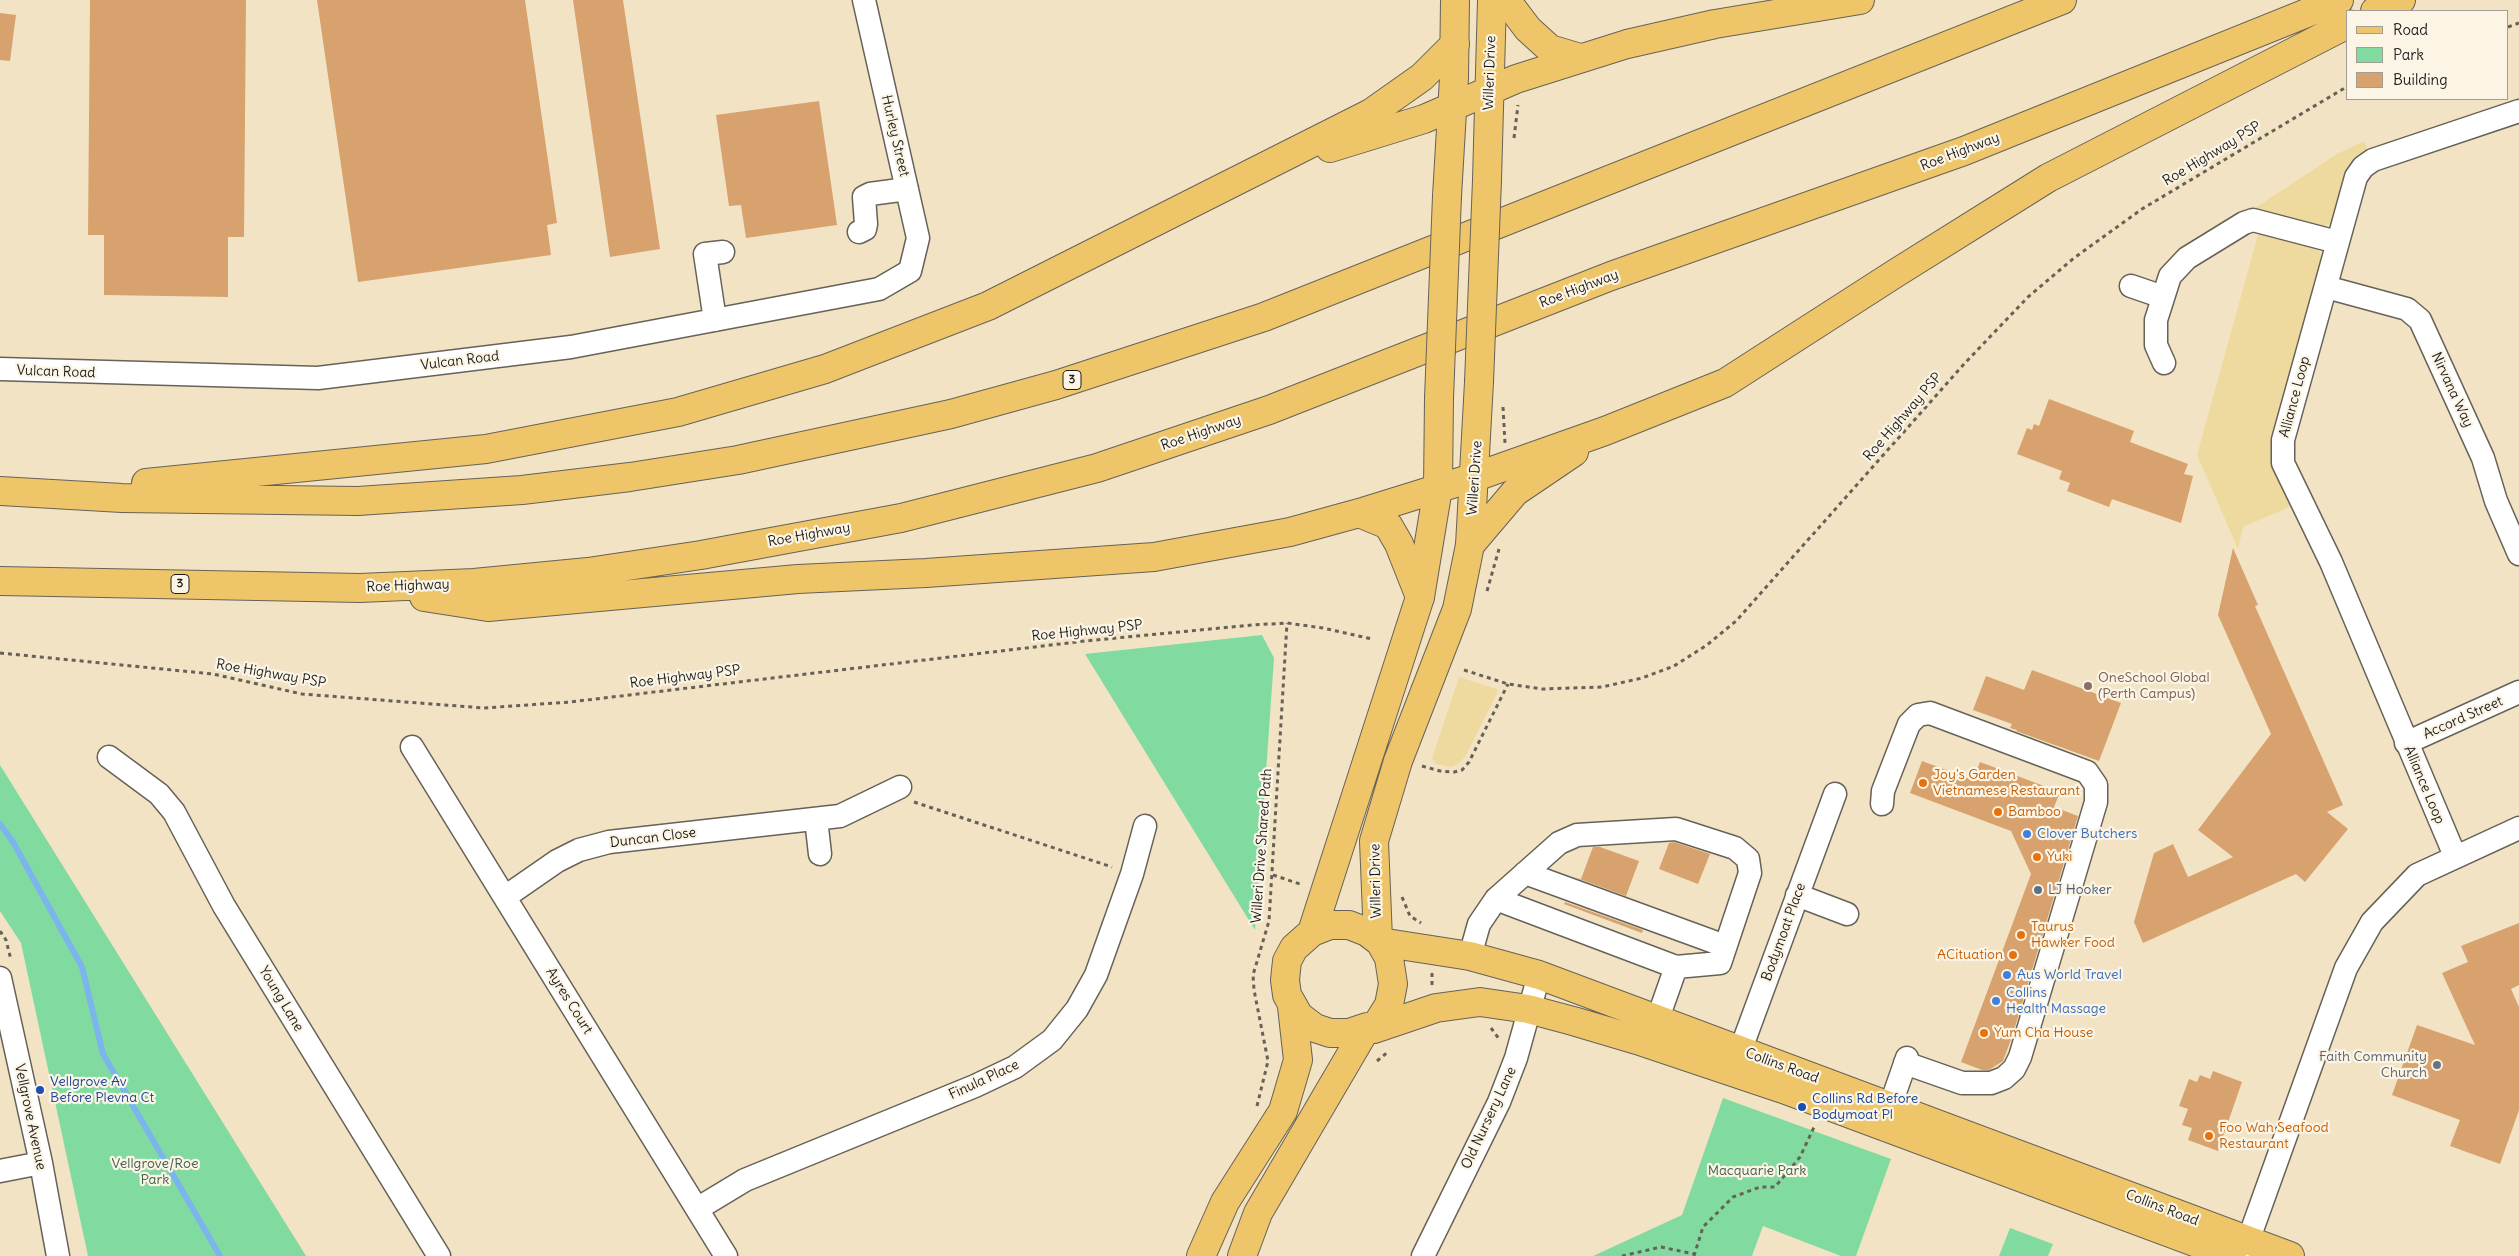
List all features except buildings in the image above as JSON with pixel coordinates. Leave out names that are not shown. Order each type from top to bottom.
[{"type":"main road","name":"Willeri Drive","points":[[1312,932],[1420,597],[1438,488],[1439,398],[1455,44],[1455,0]]},
{"type":"main road","name":"Willeri Drive","points":[[1379,941],[1374,841],[1398,761],[1457,609],[1470,545],[1479,382],[1492,0]]},
{"type":"main road","points":[[1506,0],[1528,29],[1550,49],[1580,58]]},
{"type":"main road","points":[[1252,171],[1414,122],[1490,90],[1580,58],[1628,44],[1715,24],[1860,0]]},
{"type":"main road","name":"3","points":[[11,493],[358,501],[522,490],[630,477],[738,460],[951,414],[1056,385],[1264,317],[2062,0]]},
{"type":"main road","name":"Roe Highway","points":[[0,581],[360,588],[474,583],[579,573],[701,555],[901,518],[1097,468],[1269,410],[1611,276],[1964,151],[2338,0]]},
{"type":"main road","points":[[2377,10],[2401,0]]},
{"type":"main road","points":[[360,588],[488,607],[798,579],[926,573],[1154,557],[1290,532],[1359,513],[1475,477],[1604,432],[1725,383],[1896,272],[2048,178],[2346,25]]},
{"type":"main road","points":[[11,493],[298,469],[486,449],[678,412],[825,369],[988,306],[1252,171],[1372,113],[1422,77],[1455,44]]},
{"type":"main road","points":[[1470,545],[1515,492],[1604,432]]},
{"type":"main road","points":[[1359,513],[1388,525],[1399,544],[1420,597]]},
{"type":"main road","name":"Willeri Drive","points":[[1242,1256],[1258,1213],[1370,1028],[1389,1005],[1393,984],[1389,958],[1379,941],[1367,932],[1349,925],[1330,925],[1312,932],[1294,948],[1287,961],[1285,980],[1287,995],[1292,1007],[1299,1016],[1314,1028],[1330,1033],[1349,1033],[1370,1028]]},
{"type":"main road","name":"Collins Road","points":[[1379,941],[1470,956],[1539,975],[1654,1031],[1886,1116],[2241,1251],[2290,1256]]},
{"type":"main road","name":"Collins Road","points":[[1370,1028],[1436,1008],[1480,1002],[1654,1031]]},
{"type":"main road","name":"Willeri Drive","points":[[1201,1256],[1226,1202],[1282,1111],[1298,1060],[1292,1007]]},
{"type":"street","name":"Hurley Street","points":[[864,0],[918,238],[910,271]]},
{"type":"street","name":"Alliance Loop","points":[[2455,856],[2331,562],[2283,463],[2283,440],[2356,177],[2362,167],[2373,160],[2519,111]]},
{"type":"street","points":[[860,232],[866,224],[864,197],[870,194],[907,189]]},
{"type":"street","points":[[2164,363],[2156,345],[2156,320],[2170,276],[2187,258],[2244,223],[2253,220],[2338,242]]},
{"type":"street","points":[[714,320],[705,254],[723,252]]},
{"type":"street","name":"Vulcan Road","points":[[0,369],[318,378],[571,347],[879,289],[910,271]]},
{"type":"street","points":[[2131,286],[2163,297]]},
{"type":"street","name":"Nirvana Way","points":[[2326,287],[2407,309],[2420,320],[2476,441],[2496,501],[2519,554]]},
{"type":"street","name":"Accord Street","points":[[2406,743],[2519,692]]},
{"type":"street","points":[[1882,804],[1881,797],[1909,724],[1918,715],[1930,713],[2087,772],[2096,785],[2096,802],[2020,1057],[2014,1069],[2004,1078],[1991,1083],[1962,1083],[1906,1061],[1886,1116]]},
{"type":"street","name":"Ayres Court","points":[[412,747],[726,1256]]},
{"type":"street","name":"Young Lane","points":[[109,757],[159,794],[174,812],[224,906],[439,1256]]},
{"type":"street","name":"Duncan Close","points":[[505,897],[557,861],[579,850],[601,844],[840,816],[900,787]]},
{"type":"street","name":"Bodymoat Place","points":[[1737,1061],[1835,794]]},
{"type":"street","points":[[816,819],[820,854]]},
{"type":"street","name":"Finula Place","points":[[697,1209],[745,1180],[975,1086],[1015,1067],[1052,1040],[1077,1009],[1096,975],[1132,874],[1145,826]]},
{"type":"street","points":[[2241,1251],[2346,968],[2378,914],[2417,875],[2519,828]]},
{"type":"street","points":[[1470,956],[1479,924],[1496,899],[1559,843],[1577,835],[1676,829],[1735,848],[1748,859],[1750,874],[1720,963],[1676,968],[1496,899]]},
{"type":"street","points":[[1525,873],[1725,946]]},
{"type":"street","points":[[1797,895],[1847,914]]},
{"type":"street","points":[[1654,1031],[1676,968]]},
{"type":"street","name":"Old Nursery Lane","points":[[1423,1256],[1498,1102],[1516,1058],[1528,1009],[1539,975]]},
{"type":"street","name":"Vellgrove Avenue","points":[[0,978],[41,1163],[58,1256]]},
{"type":"street","points":[[0,1171],[41,1163]]},
{"type":"path","name":"Roe Highway PSP","points":[[1464,670],[1508,684],[1542,688],[1602,687],[1642,678],[1674,666],[1707,645],[1736,621],[1965,363],[2028,298],[2074,258],[2142,210],[2346,87]]},
{"type":"path","points":[[1486,594],[1500,547]]},
{"type":"path","name":"Roe Highway PSP","points":[[0,653],[213,674],[302,694],[484,708],[570,702],[1085,641],[1287,623],[1323,628],[1372,640]]},
{"type":"path","name":"Willeri Drive Shared Path","points":[[1255,1110],[1268,1061],[1254,990],[1254,975],[1270,921],[1287,623]]},
{"type":"path","points":[[1422,766],[1440,771],[1454,772],[1462,770],[1469,762],[1508,684]]},
{"type":"path","points":[[1418,774],[1424,758]]},
{"type":"path","points":[[900,787],[915,804],[1132,874]]},
{"type":"path","points":[[1401,895],[1410,916],[1420,923],[1426,924]]},
{"type":"path","points":[[1432,966],[1432,995]]},
{"type":"path","points":[[1622,1256],[1662,1247],[1694,1255],[1703,1227],[1733,1197],[1760,1187],[1775,1187],[1800,1157],[1818,1119]]},
{"type":"green space","points":[[1262,635],[1274,658],[1255,930],[1085,654]]},
{"type":"green space","name":"Vellgrove/Roe Park","points":[[0,765],[306,1256],[88,1256],[21,943],[0,911]]},
{"type":"green space","name":"Macquarie Park","points":[[1723,1098],[1891,1159],[1856,1256],[1841,1256],[1763,1226],[1752,1256],[1593,1256],[1682,1215]]},
{"type":"green space","points":[[2010,1228],[2053,1244],[2048,1256],[1999,1256]]},
{"type":"sand","points":[[2364,141],[2368,151],[2332,223],[2320,227],[2252,210],[2337,154]]},
{"type":"sand","points":[[2259,231],[2312,245],[2320,252],[2323,263],[2272,445],[2292,506],[2243,527],[2238,549],[2197,455]]},
{"type":"sand","points":[[1459,677],[1497,689],[1498,692],[1465,757],[1458,764],[1451,767],[1436,764],[1432,758]]},
{"type":"waterway","points":[[0,824],[13,842],[82,967],[103,1054],[220,1256]]},
{"type":"place","name":"OneSchool Global (Perth Campus)","points":[[2088,686]]},
{"type":"place","name":"Joy's Garden Vietnamese Restaurant","points":[[1923,783]]},
{"type":"place","name":"Bamboo","points":[[1998,812]]},
{"type":"place","name":"Clover Butchers","points":[[2027,834]]},
{"type":"place","name":"Yuki","points":[[2037,857]]},
{"type":"place","name":"LJ Hooker","points":[[2038,890]]},
{"type":"place","name":"Taurus Hawker Food","points":[[2021,935]]},
{"type":"place","name":"ACituation","points":[[2013,955]]},
{"type":"place","name":"Aus World Travel","points":[[2007,975]]},
{"type":"place","name":"Collins Health Massage","points":[[1996,1001]]},
{"type":"place","name":"Yum Cha House","points":[[1984,1033]]},
{"type":"place","name":"Faith Community Church","points":[[2437,1065]]},
{"type":"place","name":"Vellgrove Av Before Plevna Ct","points":[[40,1090]]},
{"type":"place","name":"Collins Rd Before Bodymoat Pl","points":[[1802,1107]]},
{"type":"place","name":"Foo Wah Seafood Restaurant","points":[[2209,1136]]}]
